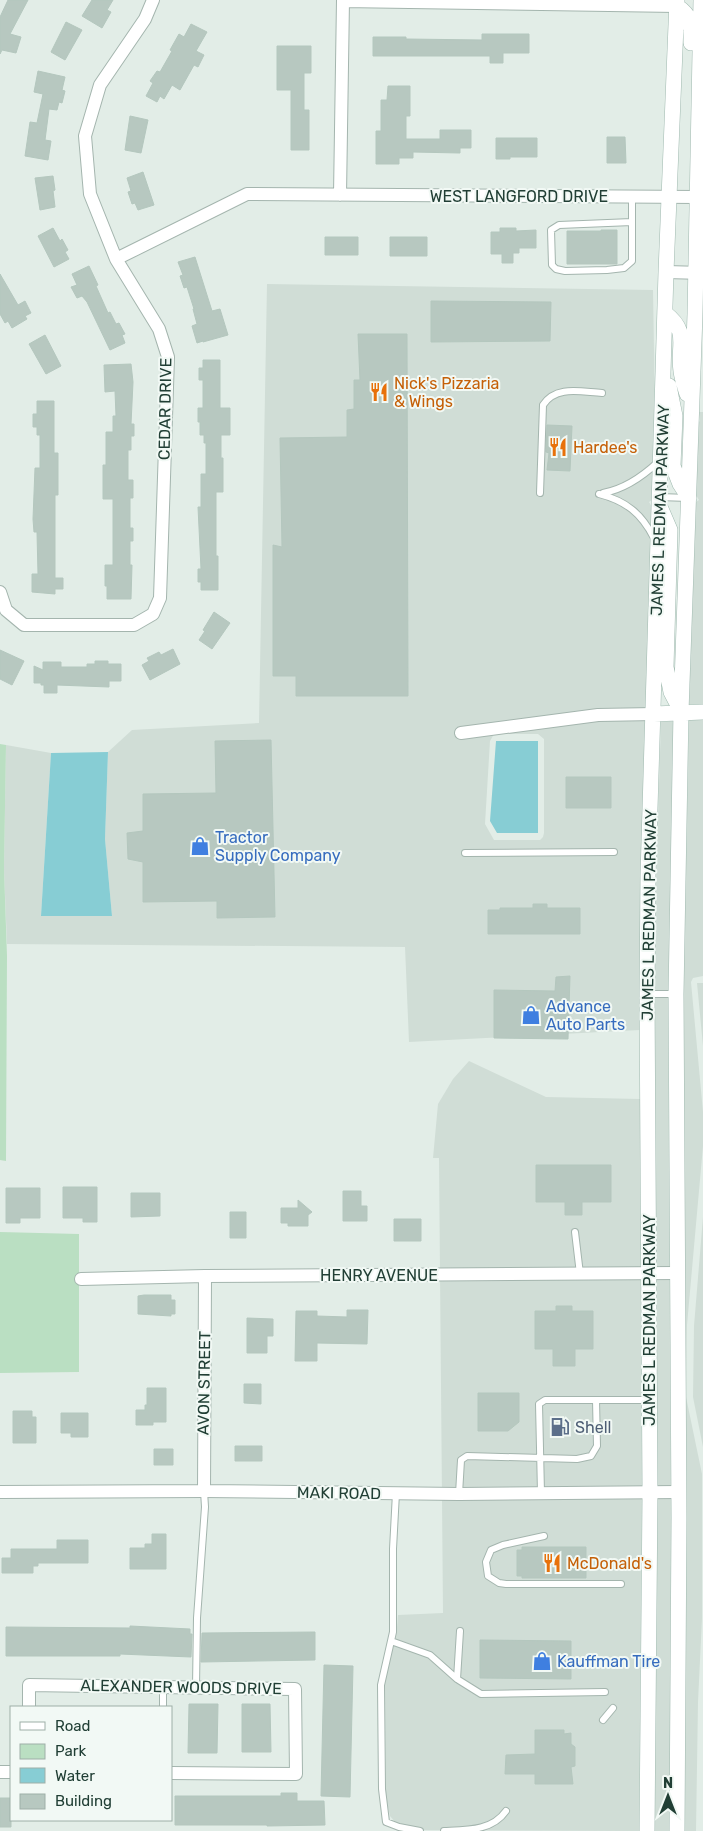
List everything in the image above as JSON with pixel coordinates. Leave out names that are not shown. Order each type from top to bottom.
[{"type":"main road","name":"JAMES L REDMAN PARKWAY","points":[[676,1831],[678,1492],[676,994],[681,712],[691,415],[699,273],[698,196],[701,0]]},
{"type":"main road","name":"JAMES L REDMAN PARKWAY","points":[[647,1831],[650,1492],[648,876],[666,272],[677,3]]},
{"type":"main road","points":[[677,3],[687,13],[691,25],[690,63],[699,114]]},
{"type":"main road","points":[[665,312],[676,321],[681,332],[681,370],[691,415]]},
{"type":"main road","points":[[664,356],[675,416],[673,466],[680,484],[689,498]]},
{"type":"main road","points":[[660,501],[670,530],[666,667],[671,692],[681,712]]},
{"type":"main road","points":[[654,714],[703,712]]},
{"type":"street","name":"CEDAR DRIVE","points":[[0,592],[6,610],[24,625],[134,625],[153,614],[160,598],[168,357],[159,329],[116,259],[90,194],[85,136],[100,85],[145,19],[153,0]]},
{"type":"street","points":[[340,195],[343,1],[677,3]]},
{"type":"street","name":"WEST LANGFORD DRIVE","points":[[116,259],[247,194],[698,196]]},
{"type":"street","points":[[666,272],[699,273]]},
{"type":"street","points":[[461,733],[598,715],[654,714]]},
{"type":"street","name":"HENRY AVENUE","points":[[81,1279],[205,1276],[677,1273]]},
{"type":"street","name":"AVON STREET","points":[[204,1491],[205,1276]]},
{"type":"street","name":"MAKI ROAD","points":[[0,1492],[204,1491],[459,1494],[678,1492]]},
{"type":"street","name":"ALEXANDER WOODS DRIVE","points":[[29,1706],[29,1684],[295,1689],[296,1774],[172,1773]]},
{"type":"lane","points":[[632,196],[632,222],[632,261],[624,268],[565,271],[556,269],[552,265],[551,230],[559,225],[632,222]]},
{"type":"lane","points":[[540,493],[543,405],[548,397],[562,392],[602,393]]},
{"type":"lane","points":[[658,547],[646,523],[631,508],[616,498],[599,494],[629,485],[645,474],[661,459]]},
{"type":"lane","points":[[660,501],[689,498]]},
{"type":"lane","points":[[465,853],[614,852]]},
{"type":"lane","points":[[647,994],[676,994]]},
{"type":"lane","points":[[575,1232],[580,1274]]},
{"type":"lane","points":[[541,1493],[539,1404],[545,1400],[649,1400]]},
{"type":"lane","points":[[459,1494],[461,1460],[467,1456],[577,1459],[591,1456],[597,1446],[596,1400]]},
{"type":"lane","points":[[196,1687],[197,1618],[205,1507],[204,1491]]},
{"type":"lane","points":[[396,1493],[393,1549],[393,1632],[381,1685],[382,1789],[386,1822],[399,1827],[420,1831]]},
{"type":"lane","points":[[544,1536],[502,1545],[491,1550],[486,1562],[488,1576],[498,1583],[506,1584],[621,1584]]},
{"type":"lane","points":[[457,1679],[460,1631]]},
{"type":"lane","points":[[391,1641],[430,1655],[457,1679],[481,1694],[605,1692]]},
{"type":"lane","points":[[163,1687],[163,1706]]},
{"type":"lane","points":[[603,1720],[613,1708]]},
{"type":"lane","points":[[444,1831],[483,1830],[502,1818],[506,1811]]},
{"type":"shaded area","points":[[267,284],[653,290],[655,411],[652,500],[649,502],[652,507],[641,884],[640,1030],[409,1042],[405,947],[7,944],[4,869],[6,745],[51,753],[41,916],[112,916],[105,839],[108,752],[132,730],[259,723]],"holes":[[[494,734],[538,734],[544,739],[543,837],[540,840],[494,840],[485,824],[490,741]]]},
{"type":"shaded area","points":[[699,412],[703,412],[703,704],[689,704],[696,502],[699,500],[696,495]]},
{"type":"shaded area","points":[[689,720],[703,720],[703,976],[693,978],[691,982],[703,1112],[703,1146],[687,1325],[686,1397],[702,1474],[702,1618],[698,1702],[696,1831],[684,1831],[683,994]]},
{"type":"shaded area","points":[[674,721],[668,1002],[671,1520],[670,1812],[669,1831],[654,1831],[654,994],[656,877],[661,722]]},
{"type":"shaded area","points":[[697,983],[703,983],[703,1046]]},
{"type":"shaded area","points":[[469,1061],[546,1097],[640,1099],[642,1493],[639,1831],[402,1830],[390,1816],[386,1797],[385,1684],[389,1656],[396,1639],[398,1615],[443,1613],[439,1158],[433,1158],[438,1104],[453,1079]]},
{"type":"shaded area","points":[[703,1217],[703,1447],[693,1397],[694,1326]]},
{"type":"green space","points":[[0,744],[6,745],[4,869],[7,956],[6,1161],[0,1160]]},
{"type":"green space","points":[[0,1232],[79,1234],[79,1372],[0,1373]]},
{"type":"water","points":[[496,741],[538,741],[538,833],[497,833],[490,821]]},
{"type":"water","points":[[108,752],[105,839],[112,916],[41,916],[51,753]]},
{"type":"building","points":[[8,0],[28,0],[10,34],[21,37],[16,53],[2,50],[0,54],[0,17]]},
{"type":"building","points":[[92,0],[113,0],[107,10],[111,12],[102,28],[82,16]]},
{"type":"building","points":[[66,22],[82,30],[65,60],[51,52]]},
{"type":"building","points":[[191,24],[207,32],[196,51],[204,55],[198,67],[194,65],[180,90],[172,85],[164,99],[160,96],[157,102],[146,96],[153,83],[150,81],[157,71],[160,72],[179,34],[184,37]]},
{"type":"building","points":[[482,34],[529,34],[529,53],[503,53],[503,63],[490,63],[490,56],[373,56],[373,37],[482,40]]},
{"type":"building","points":[[277,46],[311,46],[311,73],[304,73],[304,110],[309,110],[309,150],[291,150],[291,90],[277,90]]},
{"type":"building","points":[[38,71],[65,77],[62,90],[65,91],[62,103],[59,102],[57,110],[49,109],[45,140],[51,141],[48,160],[25,156],[30,122],[37,123],[43,94],[34,92]]},
{"type":"building","points":[[388,86],[410,86],[410,116],[406,116],[406,139],[440,139],[440,130],[471,130],[471,148],[460,148],[460,153],[413,152],[413,158],[399,158],[399,164],[376,164],[376,131],[381,131],[381,100],[387,100]]},
{"type":"building","points":[[130,116],[148,120],[141,153],[125,150]]},
{"type":"building","points":[[607,137],[625,137],[626,163],[607,163]]},
{"type":"building","points":[[496,138],[537,138],[537,157],[496,159]]},
{"type":"building","points":[[143,172],[154,205],[138,210],[135,203],[132,204],[128,192],[131,191],[127,178]]},
{"type":"building","points":[[53,176],[55,207],[40,210],[35,178]]},
{"type":"building","points":[[53,228],[60,241],[62,239],[68,250],[65,252],[69,259],[54,267],[38,236]]},
{"type":"building","points":[[500,228],[516,228],[516,231],[536,230],[536,248],[519,248],[519,253],[513,253],[513,263],[502,263],[502,254],[491,254],[491,232],[500,232]]},
{"type":"building","points":[[617,230],[617,264],[567,264],[567,231]]},
{"type":"building","points":[[325,237],[358,237],[358,255],[325,255]]},
{"type":"building","points":[[390,237],[427,237],[427,256],[390,256]]},
{"type":"building","points":[[195,257],[212,311],[220,309],[228,335],[197,343],[192,326],[197,324],[194,309],[187,287],[184,288],[180,276],[183,275],[178,262]]},
{"type":"building","points":[[89,266],[108,313],[110,312],[116,324],[119,323],[125,334],[122,335],[125,343],[110,350],[87,302],[82,296],[77,298],[71,287],[77,285],[72,274]]},
{"type":"building","points":[[0,274],[18,305],[25,301],[31,313],[25,316],[27,319],[12,328],[8,321],[5,323],[0,314]]},
{"type":"building","points":[[431,301],[551,302],[550,341],[431,342]]},
{"type":"building","points":[[358,334],[407,334],[408,696],[296,696],[296,676],[273,676],[273,545],[282,547],[280,438],[347,437],[347,410],[354,409],[354,380],[360,380]]},
{"type":"building","points":[[45,335],[61,366],[46,374],[29,344]]},
{"type":"building","points":[[203,360],[220,360],[220,408],[230,408],[230,435],[221,435],[223,492],[216,492],[218,590],[201,590],[201,582],[198,582],[198,569],[201,569],[198,507],[201,507],[201,474],[206,474],[206,443],[204,443],[204,435],[200,435],[200,422],[198,422],[198,408],[203,408],[203,380],[199,380],[199,368],[203,368]]},
{"type":"building","points":[[131,364],[133,382],[131,424],[134,424],[134,436],[131,436],[131,450],[128,450],[128,480],[133,480],[133,498],[130,498],[130,528],[133,528],[133,541],[130,541],[130,565],[132,565],[131,599],[107,599],[105,565],[113,565],[113,499],[103,499],[103,465],[106,465],[106,432],[113,432],[113,416],[116,416],[115,391],[105,392],[104,365]]},
{"type":"building","points":[[37,401],[54,401],[54,453],[58,453],[58,495],[55,495],[55,578],[63,578],[63,589],[55,589],[55,594],[32,592],[32,574],[38,574],[37,532],[34,532],[33,519],[35,468],[40,468],[40,435],[37,435],[37,427],[33,427],[33,414],[37,414]]},
{"type":"building","name":"Hardee's","points":[[547,425],[572,426],[570,471],[547,470],[549,453],[546,452]]},
{"type":"building","points":[[214,612],[230,623],[212,649],[199,640]]},
{"type":"building","points":[[173,649],[180,664],[150,680],[142,665],[149,661],[147,658],[159,652],[161,655]]},
{"type":"building","points":[[0,650],[24,661],[12,685],[0,679]]},
{"type":"building","points":[[95,661],[121,664],[121,681],[109,681],[109,687],[57,685],[57,693],[44,693],[44,685],[34,683],[34,666],[43,670],[43,662],[61,662],[61,667],[87,667],[87,664],[95,664]]},
{"type":"building","points":[[271,740],[275,917],[217,918],[217,901],[143,902],[143,862],[128,859],[127,833],[143,831],[143,794],[216,793],[215,741]]},
{"type":"building","points":[[566,777],[611,777],[611,808],[566,808]]},
{"type":"building","points":[[533,904],[547,904],[547,908],[580,908],[580,934],[488,934],[488,910],[533,908]]},
{"type":"building","name":"Advance Auto Parts","points":[[570,976],[568,1039],[494,1038],[494,990],[555,991],[556,977]]},
{"type":"building","points":[[536,1165],[611,1165],[611,1202],[582,1202],[582,1215],[565,1215],[565,1202],[536,1202]]},
{"type":"building","points":[[63,1187],[97,1187],[97,1222],[83,1222],[83,1218],[63,1218]]},
{"type":"building","points":[[6,1188],[40,1188],[40,1218],[20,1218],[20,1223],[6,1223]]},
{"type":"building","points":[[343,1191],[361,1191],[361,1206],[367,1206],[367,1221],[343,1221]]},
{"type":"building","points":[[131,1193],[160,1193],[160,1216],[131,1217]]},
{"type":"building","points":[[298,1200],[312,1212],[308,1215],[308,1226],[288,1226],[288,1223],[281,1223],[281,1208],[298,1208]]},
{"type":"building","points":[[230,1212],[246,1212],[246,1238],[230,1238]]},
{"type":"building","points":[[394,1219],[421,1219],[421,1241],[394,1241]]},
{"type":"building","points":[[171,1295],[171,1300],[175,1300],[175,1314],[171,1314],[171,1316],[138,1314],[138,1296]]},
{"type":"building","points":[[556,1306],[572,1306],[572,1311],[593,1311],[593,1349],[575,1349],[575,1366],[553,1366],[553,1349],[535,1349],[535,1311],[556,1311]]},
{"type":"building","points":[[347,1310],[368,1310],[367,1344],[317,1343],[317,1361],[295,1361],[296,1311],[317,1311],[317,1316],[347,1317]]},
{"type":"building","points":[[247,1318],[273,1319],[273,1336],[267,1336],[267,1353],[247,1353]]},
{"type":"building","points":[[244,1384],[261,1384],[261,1404],[244,1403]]},
{"type":"building","points":[[147,1388],[166,1388],[166,1422],[153,1422],[153,1425],[136,1425],[136,1410],[145,1410],[145,1405],[147,1405]]},
{"type":"building","points":[[478,1393],[519,1393],[519,1422],[508,1431],[478,1431]]},
{"type":"building","points":[[13,1411],[32,1411],[32,1417],[36,1417],[36,1443],[13,1443]]},
{"type":"building","points":[[61,1413],[88,1413],[88,1437],[71,1437],[71,1433],[61,1433]]},
{"type":"building","points":[[235,1446],[262,1446],[262,1461],[235,1461]]},
{"type":"building","points":[[154,1449],[173,1449],[173,1465],[154,1465]]},
{"type":"building","points":[[152,1534],[166,1534],[166,1569],[130,1569],[130,1548],[145,1548],[145,1544],[152,1544]]},
{"type":"building","points":[[57,1540],[88,1540],[88,1563],[38,1563],[38,1566],[33,1566],[33,1573],[2,1573],[2,1558],[11,1558],[11,1549],[57,1549]]},
{"type":"building","name":"McDonald's","points":[[522,1547],[586,1547],[586,1578],[522,1578],[522,1576],[517,1576],[517,1550],[522,1550]]},
{"type":"building","points":[[130,1626],[190,1629],[190,1634],[192,1634],[191,1657],[120,1654],[120,1656],[6,1656],[6,1627],[130,1628]]},
{"type":"building","points":[[315,1632],[315,1660],[201,1662],[202,1633]]},
{"type":"building","points":[[480,1640],[571,1641],[571,1679],[480,1678]]},
{"type":"building","points":[[324,1665],[353,1666],[350,1797],[321,1796]]},
{"type":"building","points":[[189,1704],[218,1704],[217,1753],[188,1753]]},
{"type":"building","points":[[242,1704],[270,1704],[271,1752],[242,1752]]},
{"type":"building","points":[[535,1730],[564,1730],[564,1734],[571,1733],[571,1744],[575,1747],[575,1766],[571,1767],[573,1784],[535,1784],[535,1774],[505,1774],[506,1755],[535,1754]]},
{"type":"building","points":[[281,1793],[297,1793],[297,1801],[324,1801],[325,1825],[175,1825],[175,1796],[281,1796]]},
{"type":"building","points":[[0,1798],[10,1798],[11,1827],[0,1827]]},
{"type":"place","name":"Nick's Pizzaria & Wings","points":[[379,392]]},
{"type":"place","name":"Hardee's","points":[[558,447]]},
{"type":"place","name":"Tractor Supply Company","points":[[200,846]]},
{"type":"place","name":"Advance Auto Parts","points":[[531,1015]]},
{"type":"place","name":"Shell","points":[[560,1427]]},
{"type":"place","name":"McDonald's","points":[[552,1563]]},
{"type":"place","name":"Kauffman Tire","points":[[542,1661]]}]
